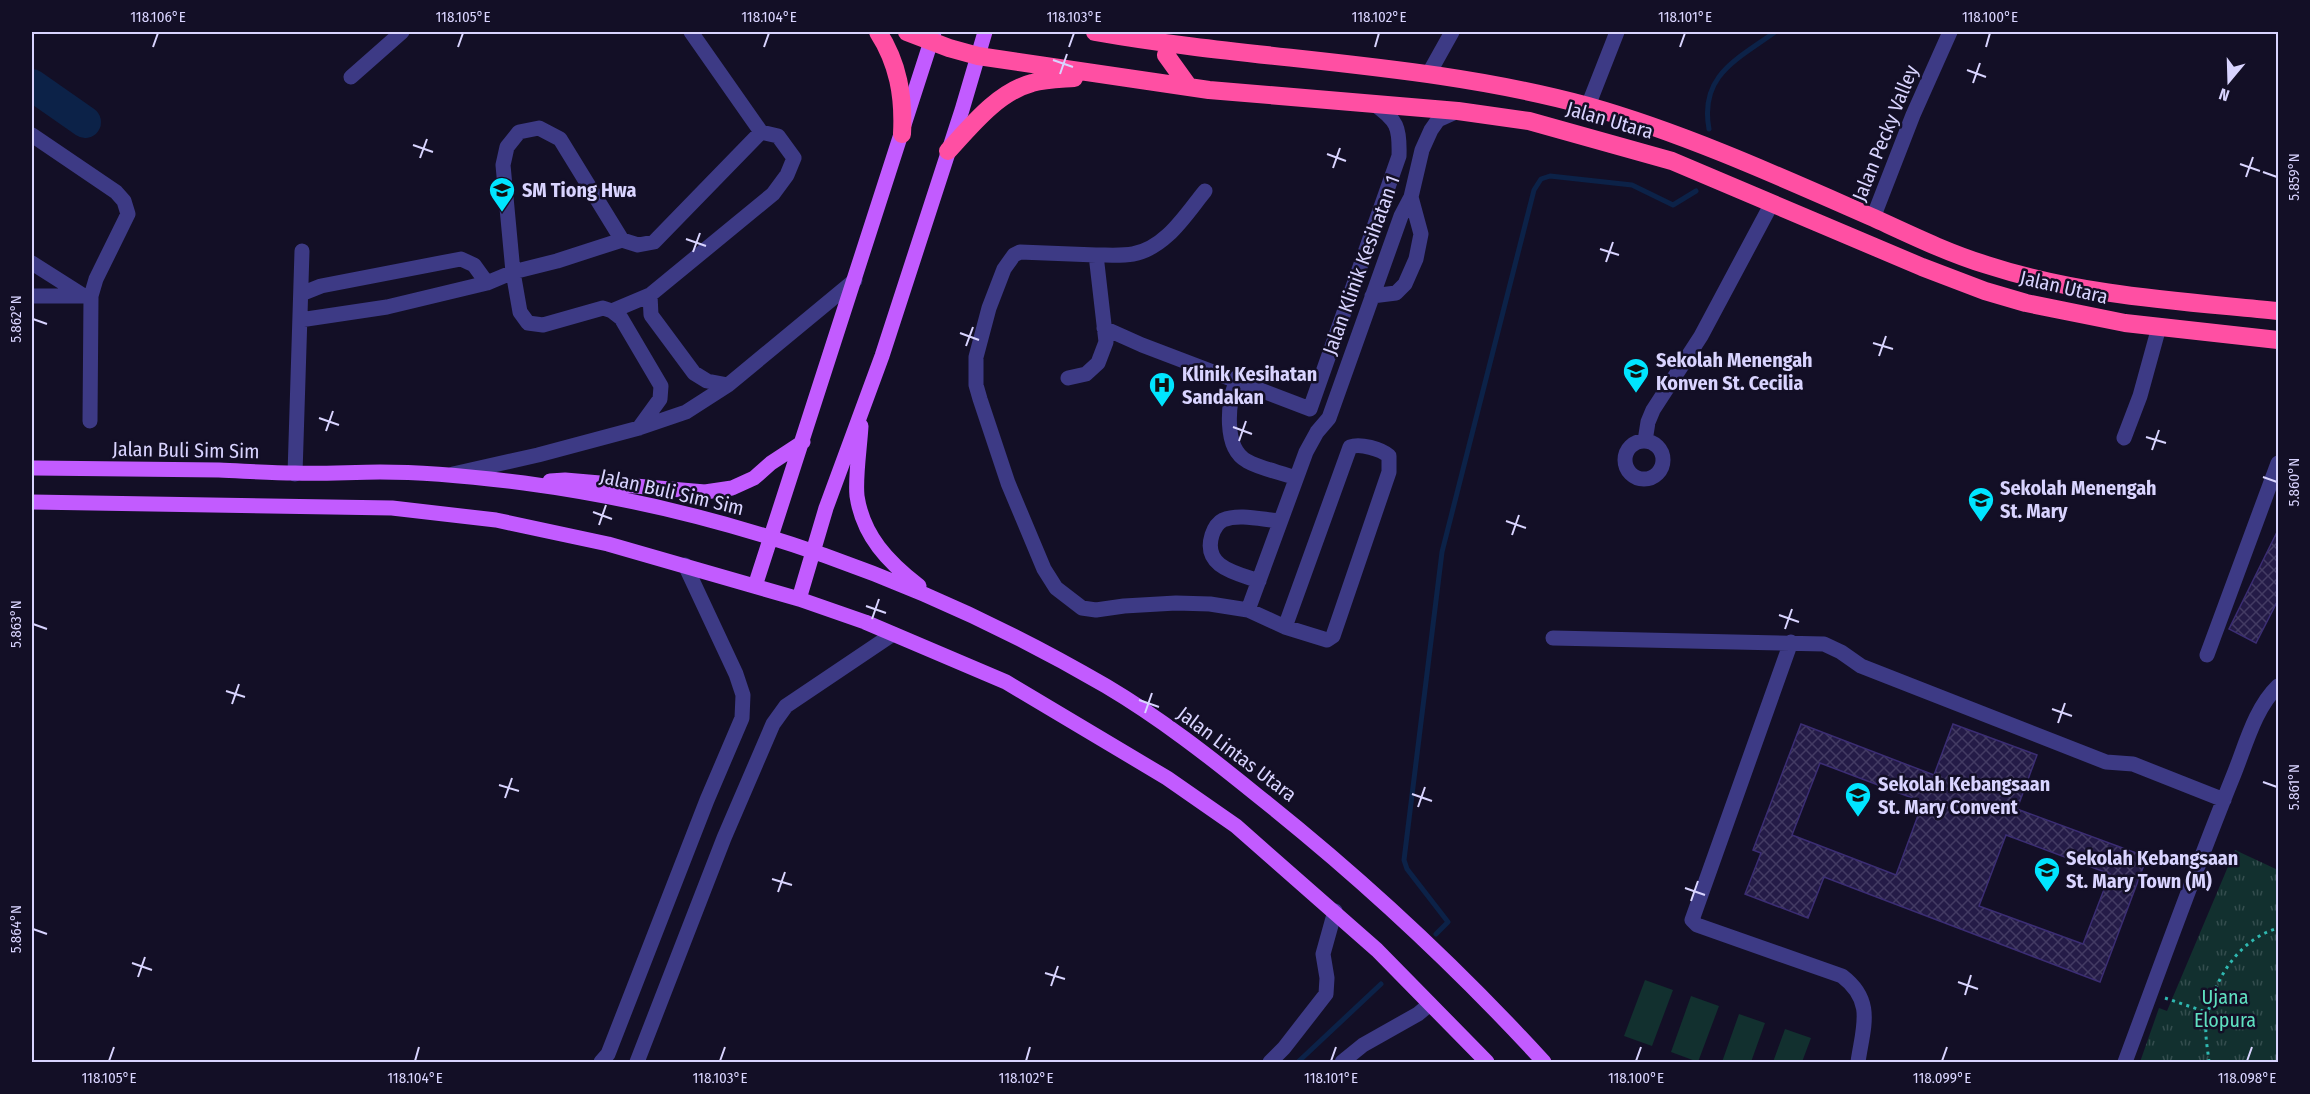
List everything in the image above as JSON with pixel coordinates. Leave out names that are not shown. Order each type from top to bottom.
[{"type":"highway","points":[[878,32],[889,51],[899,79],[903,106],[902,134]]},
{"type":"highway","name":"Jalan Utara","points":[[907,32],[933,37],[978,56],[1189,87],[1458,111],[1529,121],[1672,161],[1922,267],[1985,291],[2060,311],[2159,327],[2278,340]]},
{"type":"highway","name":"Jalan Utara","points":[[1095,32],[1169,44],[1230,49],[1428,75],[1588,106],[1688,140],[1987,266],[2111,294],[2278,311]]},
{"type":"highway","points":[[1169,44],[1166,55],[1189,87]]},
{"type":"highway","points":[[948,151],[972,125],[1016,89],[1031,83],[1106,75]]},
{"type":"main road","points":[[799,599],[826,508],[882,356],[985,32]]},
{"type":"main road","points":[[755,586],[933,37]]},
{"type":"main road","points":[[862,411],[857,495],[866,529],[896,568],[925,590],[954,606]]},
{"type":"main road","points":[[526,484],[566,480],[705,492],[732,488],[754,478],[771,463],[803,442]]},
{"type":"main road","name":"Jalan Buli Sim Sim","points":[[32,468],[221,470],[295,474],[382,472],[447,475],[526,484],[671,510],[772,538],[812,552]]},
{"type":"main road","points":[[32,502],[392,508],[495,520],[608,544],[685,565],[799,599],[893,634],[1006,682],[1167,778],[1236,826],[1377,950],[1487,1062]]},
{"type":"main road","name":"Jalan Lintas Utara","points":[[812,552],[954,606],[1020,638],[1110,688],[1188,741],[1325,849],[1442,956],[1544,1062]]},
{"type":"street","points":[[351,77],[402,32]]},
{"type":"street","points":[[612,311],[650,295],[773,194],[787,175],[794,158],[778,136],[761,132],[691,32]]},
{"type":"street","points":[[1428,75],[1452,32]]},
{"type":"street","points":[[1588,106],[1617,32]]},
{"type":"street","name":"Jalan Pecky Valley","points":[[1873,218],[1913,115],[1950,32]]},
{"type":"street","points":[[1104,328],[1236,382],[1310,409],[1399,156],[1399,131],[1391,116],[1374,104]]},
{"type":"street","name":"Jalan Klinik Kesihatan 1","points":[[1248,610],[1306,452],[1317,432],[1329,418],[1401,216],[1411,196],[1422,150],[1438,120],[1458,111]]},
{"type":"street","points":[[622,240],[560,138],[539,128],[519,132],[507,147],[503,165],[513,273],[520,312],[528,322],[543,325],[603,308],[621,318],[661,386],[660,399],[639,428]]},
{"type":"street","points":[[300,320],[387,307],[487,283],[622,240],[638,245],[654,242],[761,132]]},
{"type":"street","points":[[32,135],[116,192],[124,201],[128,213],[88,296],[90,421]]},
{"type":"street","points":[[1205,191],[1177,226],[1158,243],[1132,255],[1020,252],[1014,255],[1004,269],[988,308],[976,357],[976,385],[1008,483],[1044,569],[1056,588],[1082,608],[1096,610],[1176,603],[1210,604],[1248,610],[1286,627],[1328,640],[1333,636],[1389,472],[1390,460],[1387,454],[1354,445],[1347,453],[1286,627]]},
{"type":"street","points":[[1372,296],[1396,293],[1405,284],[1416,259],[1420,234],[1411,196]]},
{"type":"street","points":[[1645,441],[1648,422],[1653,410],[1701,336],[1772,203]]},
{"type":"street","points":[[295,474],[302,251]]},
{"type":"street","points":[[1068,378],[1086,374],[1098,363],[1106,342],[1096,255]]},
{"type":"street","points":[[301,294],[321,286],[461,259],[474,265],[487,283]]},
{"type":"street","points":[[32,263],[88,296]]},
{"type":"street","points":[[447,475],[538,455],[639,428],[686,412],[728,385],[855,280]]},
{"type":"street","points":[[650,295],[651,315],[694,373],[707,381],[728,385]]},
{"type":"street","points":[[32,296],[88,296]]},
{"type":"street","points":[[2124,438],[2140,396],[2159,327]]},
{"type":"street","points":[[1236,382],[1230,397],[1228,424],[1237,453],[1246,461],[1296,478]]},
{"type":"street","points":[[2207,655],[2278,462]]},
{"type":"street","points":[[1259,581],[1223,569],[1211,553],[1210,541],[1215,528],[1223,520],[1238,518],[1280,521]]},
{"type":"street","points":[[601,1062],[608,1054],[707,800],[742,718],[743,695],[736,674],[685,565]]},
{"type":"street","points":[[637,1062],[724,838],[773,724],[786,706],[893,634]]},
{"type":"street","points":[[1553,638],[1824,644],[1832,646],[1861,666],[2106,762],[2133,764],[2224,800]]},
{"type":"street","points":[[1791,642],[1692,920],[1697,925],[1842,976],[1864,1002],[1858,1062]]},
{"type":"street","points":[[2125,1062],[2224,800],[2261,709],[2278,686]]},
{"type":"street","points":[[1270,1062],[1284,1048],[1326,994],[1327,978],[1323,954],[1335,911]]},
{"type":"street","points":[[1342,1062],[1363,1045],[1418,1014],[1430,1004]]},
{"type":"path","points":[[2209,1062],[2206,1026],[2216,987],[2235,955],[2266,931],[2278,928]]},
{"type":"path","points":[[2151,993],[2209,1013]]},
{"type":"green space","name":"Ujana Elopura","points":[[2235,850],[2278,870],[2278,1062],[2140,1062],[2159,1008],[2167,1011]]},
{"type":"green space","points":[[1645,980],[1673,990],[1652,1046],[1624,1036]]},
{"type":"green space","points":[[1691,996],[1719,1006],[1698,1062],[1671,1052]]},
{"type":"green space","points":[[1739,1014],[1765,1023],[1751,1062],[1722,1062]]},
{"type":"green space","points":[[1785,1029],[1811,1038],[1802,1062],[1773,1062]]},
{"type":"building","points":[[2278,530],[2278,600],[2256,643],[2229,629]]},
{"type":"building","points":[[1801,724],[1934,775],[1953,724],[2037,755],[2017,809],[2147,857],[2100,982],[1824,877],[1808,918],[1745,894],[1761,853],[1753,850]],"holes":[[[1820,763],[1923,802],[1896,875],[1792,835]],[[2006,835],[2110,874],[2083,944],[1979,906]]]},
{"type":"waterway","points":[[1709,129],[1707,110],[1710,95],[1724,70],[1775,32]]},
{"type":"waterway","points":[[32,85],[85,122]]},
{"type":"waterway","points":[[1436,934],[1448,922],[1407,869],[1404,860],[1442,552],[1534,190],[1541,179],[1550,176],[1632,185],[1673,205],[1696,191]]},
{"type":"waterway","points":[[1298,1062],[1381,984]]},
{"type":"place","name":"SM Tiong Hwa","points":[[502,213]]},
{"type":"place","name":"Sekolah Menengah Konven St. Cecilia","points":[[1636,394]]},
{"type":"place","name":"Klinik Kesihatan Sandakan","points":[[1162,408]]},
{"type":"place","name":"Sekolah Menengah St. Mary","points":[[1981,523]]},
{"type":"place","name":"Sekolah Kebangsaan St. Mary Convent","points":[[1858,818]]},
{"type":"place","name":"Sekolah Kebangsaan St. Mary Town (M)","points":[[2047,893]]}]
